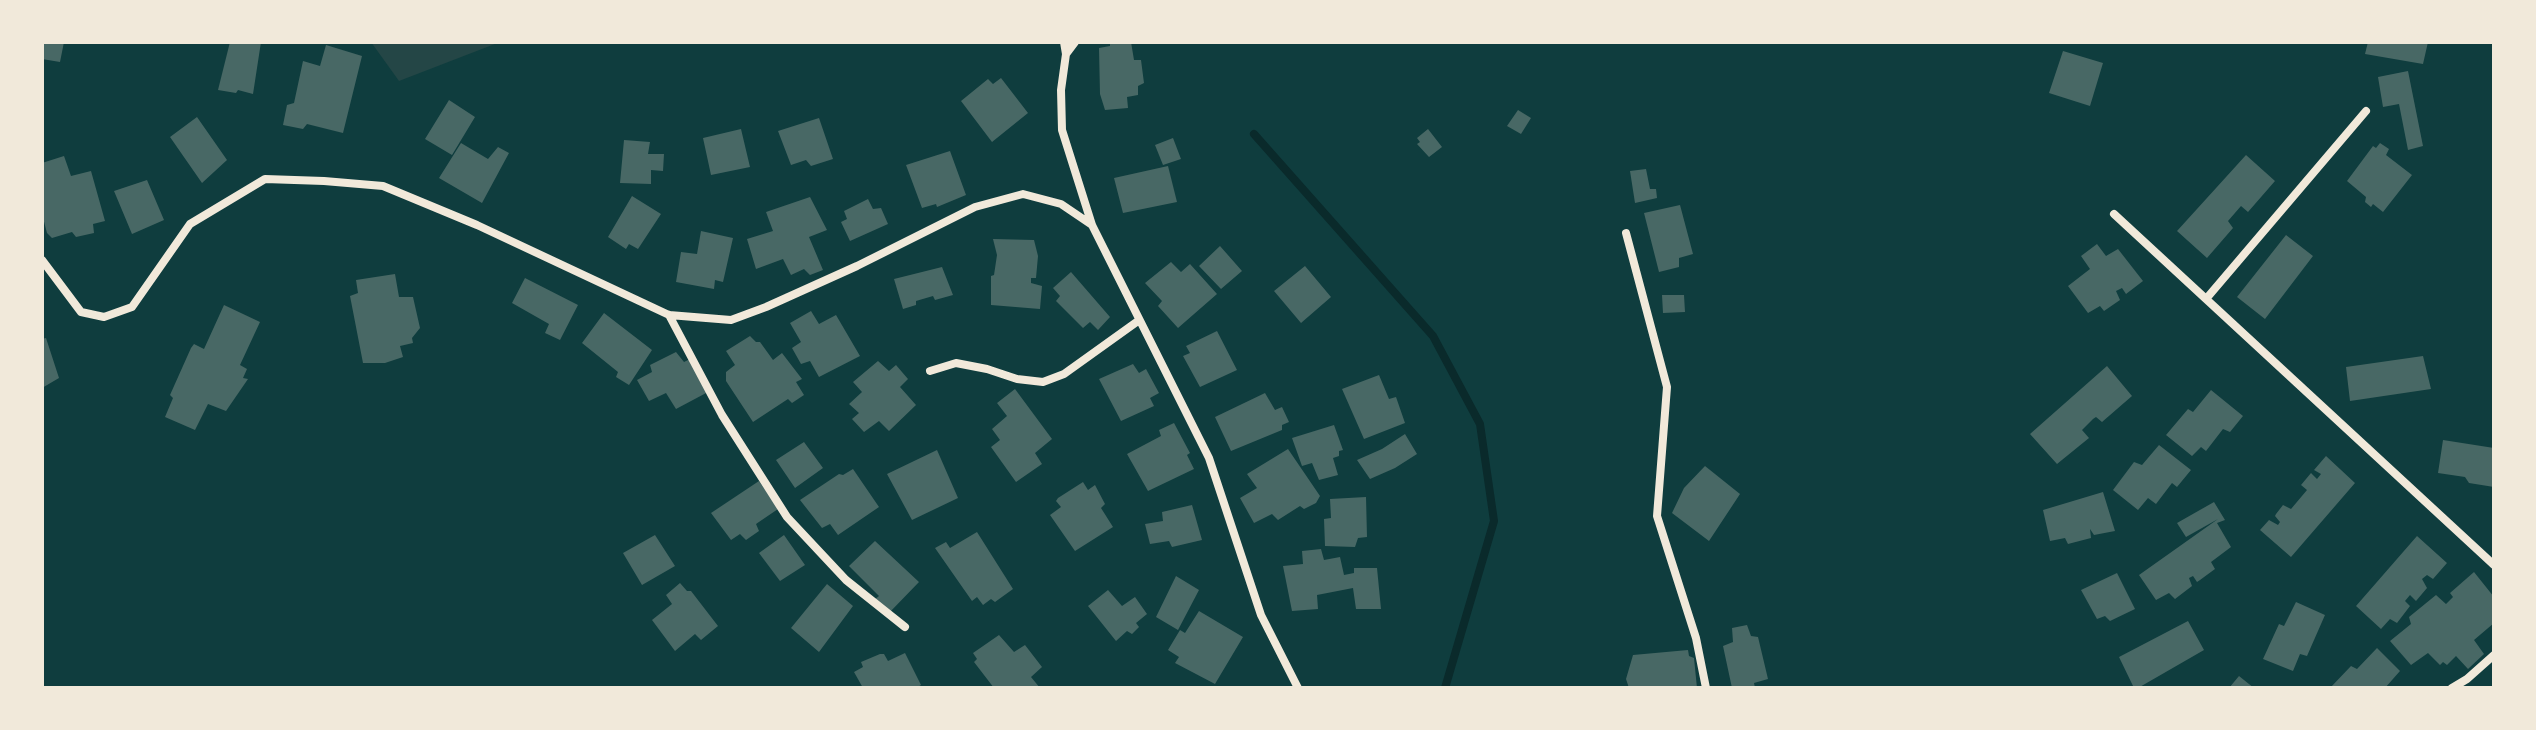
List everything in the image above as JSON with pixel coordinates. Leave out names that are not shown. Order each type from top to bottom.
[{"type":"street","points":[[1064,42],[1062,130],[1092,225],[1209,458],[1261,615],[1298,688]]},
{"type":"street","points":[[1066,54],[1075,42]]},
{"type":"street","points":[[2206,299],[2366,111]]},
{"type":"street","points":[[42,260],[81,312],[104,317],[132,307],[190,224],[265,179],[383,186],[477,225],[669,315],[731,320],[857,266],[975,207],[1023,194],[1061,204],[1092,225]]},
{"type":"street","points":[[2114,214],[2494,565]]},
{"type":"street","points":[[1626,233],[1667,387],[1657,516],[1696,638],[1706,688]]},
{"type":"street","points":[[669,315],[722,415],[787,517],[846,580],[905,627]]},
{"type":"street","points":[[930,371],[956,363],[1017,379],[1043,382],[1064,374],[1138,321]]},
{"type":"street","points":[[2452,688],[2494,655]]},
{"type":"shaded area","points":[[371,42],[500,42],[399,81]]},
{"type":"building","points":[[42,42],[64,42],[60,62],[42,59]]},
{"type":"building","points":[[230,42],[261,42],[253,94],[218,90]]},
{"type":"building","points":[[1110,42],[1131,42],[1134,60],[1141,60],[1144,83],[1138,86],[1138,95],[1127,97],[1128,108],[1105,110],[1100,94],[1099,48],[1110,46]]},
{"type":"building","points":[[2368,42],[2428,42],[2423,64],[2365,54]]},
{"type":"building","points":[[326,45],[362,56],[343,133],[307,124],[303,129],[283,125],[287,105],[294,103],[303,61],[320,66]]},
{"type":"building","points":[[2063,51],[2103,63],[2090,106],[2049,93]]},
{"type":"building","points":[[2408,71],[2423,146],[2408,150],[2399,104],[2383,107],[2378,77]]},
{"type":"building","points":[[1001,78],[1028,113],[992,142],[961,101],[988,79],[993,84]]},
{"type":"building","points":[[449,100],[475,117],[452,155],[425,139]]},
{"type":"building","points":[[1518,110],[1531,118],[1521,134],[1507,126]]},
{"type":"building","points":[[197,117],[227,160],[202,183],[170,137]]},
{"type":"building","points":[[819,118],[833,159],[811,166],[806,160],[791,165],[778,131]]},
{"type":"building","points":[[741,129],[750,167],[711,175],[703,138]]},
{"type":"building","points":[[1428,129],[1442,147],[1429,157],[1417,144],[1420,142],[1417,138]]},
{"type":"building","points":[[1173,138],[1181,159],[1163,165],[1155,145]]},
{"type":"building","points":[[624,140],[650,142],[648,154],[664,154],[663,171],[651,170],[651,184],[620,183]]},
{"type":"building","points":[[461,143],[488,159],[498,147],[509,153],[482,203],[439,178]]},
{"type":"building","points":[[2380,143],[2389,149],[2386,155],[2412,175],[2383,212],[2365,202],[2366,197],[2347,181],[2373,146],[2376,148]]},
{"type":"building","points":[[950,151],[966,195],[937,207],[936,204],[922,208],[906,165]]},
{"type":"building","points":[[2246,155],[2275,181],[2248,212],[2241,206],[2228,221],[2233,228],[2207,258],[2177,231]]},
{"type":"building","points":[[64,156],[71,176],[91,171],[105,221],[93,224],[94,233],[76,237],[72,232],[52,238],[47,233],[42,214],[42,163]]},
{"type":"building","points":[[1168,166],[1177,202],[1123,213],[1114,178]]},
{"type":"building","points":[[1646,169],[1650,189],[1656,189],[1657,198],[1635,203],[1630,171]]},
{"type":"building","points":[[147,180],[164,220],[132,234],[114,191]]},
{"type":"building","points":[[632,196],[661,214],[638,249],[629,244],[626,249],[608,237]]},
{"type":"building","points":[[810,197],[827,230],[809,237],[823,270],[810,275],[804,269],[791,275],[783,259],[756,269],[747,239],[773,231],[766,212]]},
{"type":"building","points":[[868,199],[873,209],[881,208],[888,224],[850,241],[841,222],[847,219],[844,211]]},
{"type":"building","points":[[1680,205],[1693,254],[1679,258],[1679,267],[1659,272],[1644,213]]},
{"type":"building","points":[[701,231],[733,238],[723,282],[715,280],[714,289],[676,282],[681,252],[697,254]]},
{"type":"building","points":[[2286,235],[2313,256],[2265,319],[2237,297]]},
{"type":"building","points":[[993,239],[1034,240],[1038,256],[1036,278],[1031,278],[1031,283],[1042,286],[1040,309],[991,305],[991,276],[994,275],[997,255]]},
{"type":"building","points":[[2097,244],[2106,256],[2118,249],[2143,281],[2126,294],[2122,288],[2116,291],[2120,300],[2104,311],[2100,306],[2088,313],[2068,286],[2090,269],[2081,256]]},
{"type":"building","points":[[1220,246],[1242,271],[1221,289],[1199,266]]},
{"type":"building","points":[[1171,262],[1181,272],[1190,264],[1217,294],[1178,328],[1158,306],[1162,301],[1145,283]]},
{"type":"building","points":[[1305,266],[1331,297],[1301,323],[1274,291]]},
{"type":"building","points":[[942,267],[953,295],[935,300],[933,296],[903,309],[894,279]]},
{"type":"building","points":[[1071,272],[1110,317],[1098,330],[1090,322],[1083,328],[1056,301],[1060,296],[1053,288]]},
{"type":"building","points":[[395,274],[399,297],[413,297],[420,328],[412,338],[413,343],[400,346],[403,357],[385,363],[363,363],[350,296],[358,293],[356,280]]},
{"type":"building","points":[[525,278],[578,305],[560,340],[545,333],[549,324],[512,303]]},
{"type":"building","points":[[1662,295],[1684,295],[1685,312],[1663,313]]},
{"type":"building","points":[[224,305],[260,322],[240,365],[247,369],[243,378],[248,379],[226,411],[208,404],[195,430],[165,417],[173,398],[170,395],[191,348],[194,344],[204,349]]},
{"type":"building","points":[[811,311],[819,324],[836,315],[860,356],[819,377],[810,361],[801,364],[792,348],[801,342],[790,323]]},
{"type":"building","points":[[604,313],[652,350],[629,385],[616,377],[618,372],[582,343]]},
{"type":"building","points":[[1217,331],[1237,370],[1200,387],[1183,356],[1190,353],[1186,346]]},
{"type":"building","points":[[750,336],[760,342],[773,360],[782,353],[802,379],[796,382],[804,395],[792,403],[788,399],[753,422],[726,381],[726,372],[735,365],[726,351]]},
{"type":"building","points":[[46,338],[59,378],[42,388],[42,339]]},
{"type":"building","points":[[676,352],[684,362],[690,359],[708,392],[676,409],[666,393],[649,401],[637,380],[652,372],[650,365]]},
{"type":"building","points":[[2423,356],[2431,389],[2350,401],[2346,367]]},
{"type":"building","points":[[878,361],[889,371],[896,365],[908,379],[900,387],[916,405],[889,431],[879,421],[864,432],[852,419],[859,413],[849,404],[862,392],[853,382]]},
{"type":"building","points":[[1133,364],[1139,373],[1146,369],[1159,393],[1150,398],[1154,406],[1121,421],[1099,379]]},
{"type":"building","points":[[2107,366],[2132,396],[2102,422],[2096,417],[2093,419],[2082,430],[2089,438],[2057,464],[2030,434]]},
{"type":"building","points":[[1379,375],[1389,399],[1396,397],[1405,423],[1364,439],[1342,389]]},
{"type":"building","points":[[1015,389],[1052,439],[1035,453],[1042,464],[1016,482],[991,447],[1000,440],[992,429],[1007,416],[997,403]]},
{"type":"building","points":[[2211,390],[2243,416],[2230,432],[2223,429],[2206,451],[2201,447],[2192,456],[2166,435],[2188,409],[2193,412]]},
{"type":"building","points":[[1265,393],[1275,410],[1282,407],[1289,422],[1282,425],[1282,430],[1231,451],[1215,417]]},
{"type":"building","points":[[1174,423],[1190,453],[1187,455],[1194,469],[1148,491],[1127,454],[1161,436],[1159,430]]},
{"type":"building","points":[[1334,425],[1343,450],[1333,458],[1338,475],[1319,480],[1312,463],[1302,466],[1292,438]]},
{"type":"building","points":[[1405,434],[1417,454],[1370,479],[1357,460]]},
{"type":"building","points":[[2443,440],[2494,448],[2494,487],[2469,483],[2465,477],[2438,473]]},
{"type":"building","points":[[804,442],[823,468],[795,488],[776,460]]},
{"type":"building","points":[[2159,445],[2191,470],[2177,487],[2172,483],[2156,504],[2148,498],[2138,510],[2113,490],[2134,462],[2142,465]]},
{"type":"building","points":[[1288,449],[1320,496],[1316,503],[1304,509],[1300,506],[1278,520],[1272,514],[1254,523],[1240,498],[1257,488],[1247,474]]},
{"type":"building","points":[[937,450],[958,498],[912,520],[887,474]]},
{"type":"building","points":[[2326,456],[2355,483],[2291,557],[2260,530],[2269,520],[2278,525],[2280,522],[2276,514],[2283,505],[2291,509],[2307,490],[2301,485],[2311,473],[2317,479],[2321,474],[2314,470]]},
{"type":"building","points":[[1705,466],[1740,494],[1709,541],[1672,513],[1684,488]]},
{"type":"building","points":[[853,469],[879,507],[838,535],[830,524],[822,528],[800,500],[839,474]]},
{"type":"building","points":[[759,481],[778,509],[756,524],[759,531],[746,540],[740,534],[731,540],[711,513]]},
{"type":"building","points":[[1083,482],[1088,490],[1095,485],[1105,504],[1101,508],[1113,527],[1075,551],[1050,515],[1061,507],[1056,501],[1058,498]]},
{"type":"building","points":[[2103,492],[2115,531],[2094,535],[2090,529],[2091,538],[2068,544],[2065,538],[2050,541],[2043,510]]},
{"type":"building","points":[[1366,497],[1367,537],[1358,538],[1355,547],[1325,546],[1324,519],[1331,518],[1330,499]]},
{"type":"building","points":[[2214,502],[2225,520],[2217,523],[2231,547],[2211,562],[2215,569],[2197,582],[2193,576],[2189,578],[2192,586],[2175,599],[2169,593],[2156,600],[2139,575],[2218,519],[2186,537],[2177,523]]},
{"type":"building","points":[[1192,505],[1202,540],[1172,547],[1169,541],[1150,544],[1145,524],[1163,521],[1162,512]]},
{"type":"building","points":[[977,532],[1013,589],[995,602],[991,599],[983,605],[977,597],[972,601],[935,548],[946,542],[950,548]]},
{"type":"building","points":[[655,535],[675,566],[642,585],[623,553]]},
{"type":"building","points":[[784,535],[805,565],[780,581],[759,553]]},
{"type":"building","points":[[2417,536],[2447,563],[2433,579],[2427,575],[2422,579],[2427,588],[2416,601],[2410,595],[2405,601],[2410,606],[2397,623],[2390,619],[2381,629],[2356,606]]},
{"type":"building","points":[[875,541],[919,582],[889,613],[874,600],[879,596],[849,566]]},
{"type":"building","points":[[1321,549],[1324,560],[1340,557],[1344,575],[1354,573],[1354,568],[1377,568],[1381,609],[1356,609],[1353,588],[1317,595],[1318,609],[1292,611],[1283,566],[1303,564],[1302,551]]},
{"type":"building","points":[[2474,572],[2494,597],[2494,623],[2474,640],[2484,654],[2468,669],[2456,656],[2447,665],[2443,662],[2440,665],[2428,653],[2411,665],[2390,641],[2411,624],[2409,617],[2436,595],[2446,604],[2453,597],[2450,593]]},
{"type":"building","points":[[2117,573],[2135,609],[2110,621],[2105,616],[2097,619],[2081,590]]},
{"type":"building","points":[[1176,576],[1199,590],[1178,630],[1156,617]]},
{"type":"building","points":[[680,583],[691,591],[718,626],[701,640],[695,634],[675,651],[652,620],[672,604],[666,595]]},
{"type":"building","points":[[827,584],[853,606],[819,652],[791,628]]},
{"type":"building","points":[[1108,590],[1122,606],[1135,597],[1147,614],[1136,623],[1139,627],[1132,634],[1127,631],[1116,641],[1088,606]]},
{"type":"building","points":[[2296,602],[2325,615],[2307,656],[2300,654],[2293,671],[2263,659],[2279,624],[2284,626]]},
{"type":"building","points":[[1199,611],[1243,637],[1215,684],[1175,663],[1179,657],[1168,650],[1180,630],[1185,633]]},
{"type":"building","points":[[2188,621],[2204,650],[2134,688],[2119,657]]},
{"type":"building","points":[[1747,625],[1751,636],[1758,637],[1768,679],[1754,683],[1755,688],[1732,688],[1723,646],[1733,642],[1732,628]]},
{"type":"building","points":[[999,635],[1014,652],[1025,645],[1042,667],[1031,677],[1040,688],[994,688],[974,662],[977,659],[973,653]]},
{"type":"building","points":[[2377,648],[2400,671],[2385,688],[2330,688],[2351,666],[2357,669]]},
{"type":"building","points":[[1688,650],[1689,656],[1694,658],[1697,688],[1629,688],[1626,679],[1633,655]]},
{"type":"building","points":[[905,653],[921,685],[916,688],[863,688],[854,672],[863,667],[861,662],[880,654],[884,654],[888,661]]},
{"type":"building","points":[[2239,676],[2254,688],[2229,688]]},
{"type":"waterway","points":[[1254,134],[1433,336],[1480,424],[1494,521],[1445,688]]}]
